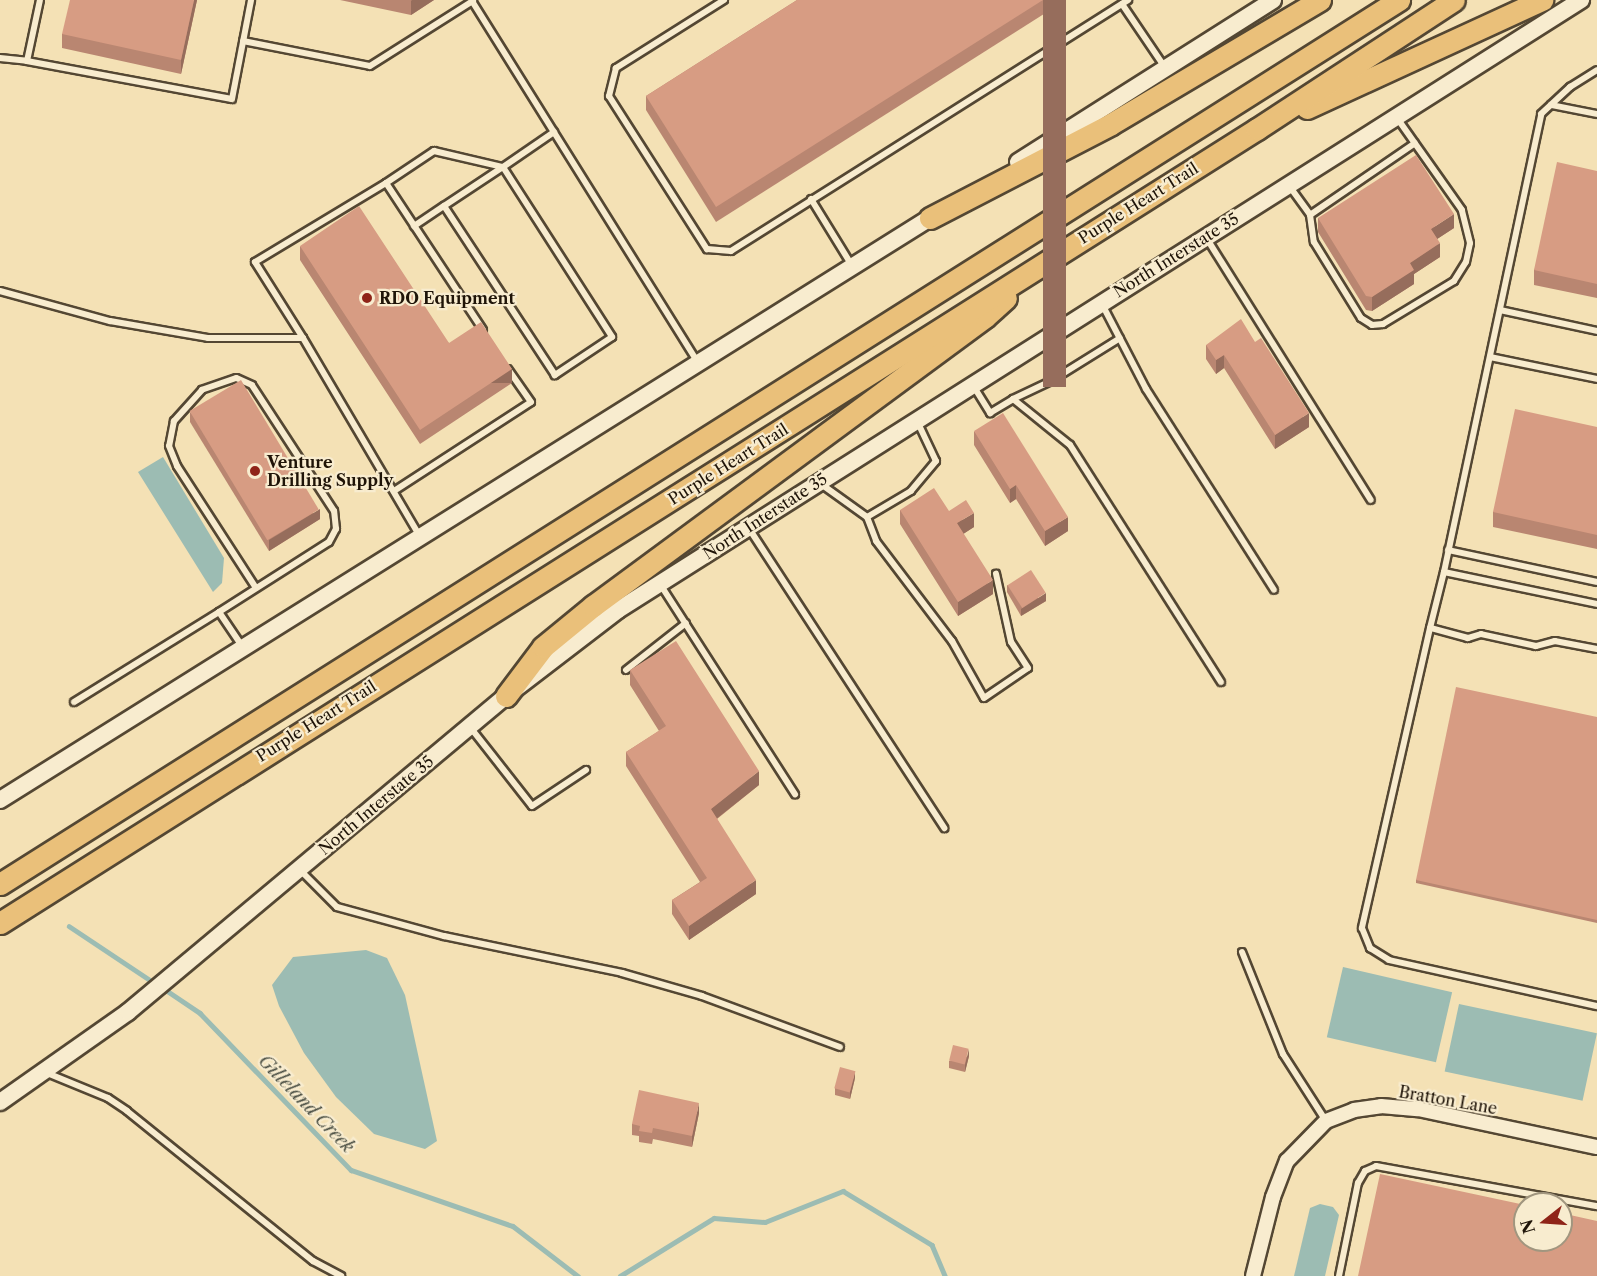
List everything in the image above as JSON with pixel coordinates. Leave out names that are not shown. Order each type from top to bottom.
[{"type":"highway","points":[[930,218],[1111,124],[1320,0]]},
{"type":"highway","name":"Purple Heart Trail","points":[[0,884],[569,521],[1400,0]]},
{"type":"highway","name":"Purple Heart Trail","points":[[0,923],[1257,129],[1454,0]]},
{"type":"highway","points":[[1257,129],[1542,0]]},
{"type":"highway","points":[[506,696],[543,647],[593,606],[985,317],[1047,260]]},
{"type":"main road","points":[[0,800],[853,267],[1273,0]]},
{"type":"main road","name":"North Interstate 35","points":[[0,1102],[46,1072],[128,1012],[506,696],[618,610],[1581,0]]},
{"type":"street","name":"Bratton Lane","points":[[1253,1276],[1273,1197],[1287,1161],[1326,1121],[1354,1110],[1381,1106],[1418,1109],[1597,1147]]},
{"type":"lane","points":[[27,60],[40,0]]},
{"type":"lane","points":[[0,58],[27,60],[232,99],[251,0]]},
{"type":"lane","points":[[724,0],[616,68],[609,96],[707,249],[731,251],[1125,2],[1166,69]]},
{"type":"lane","points":[[243,41],[370,66],[473,1],[699,363]]},
{"type":"lane","points":[[1597,69],[1541,114],[1444,572],[1362,928],[1365,939],[1378,956],[1389,960],[1597,1006]]},
{"type":"lane","points":[[1551,105],[1597,114]]},
{"type":"lane","points":[[1288,184],[1310,214],[1314,242],[1361,318],[1372,325],[1383,324],[1454,280],[1466,262],[1470,243],[1462,210],[1395,116]]},
{"type":"lane","points":[[414,226],[554,132]]},
{"type":"lane","points":[[1310,214],[1415,143]]},
{"type":"lane","points":[[421,538],[303,338],[255,262],[386,183],[434,151],[503,167],[612,338],[555,375],[444,206]]},
{"type":"lane","points":[[386,183],[485,334]]},
{"type":"lane","points":[[811,199],[853,267]]},
{"type":"lane","points":[[1206,237],[1371,500]]},
{"type":"lane","points":[[0,291],[111,321],[208,338],[303,338]]},
{"type":"lane","points":[[1101,303],[1146,389],[1274,590]]},
{"type":"lane","points":[[1500,310],[1597,332]]},
{"type":"lane","points":[[972,384],[990,413],[1051,381],[1120,338]]},
{"type":"lane","points":[[1490,357],[1597,379]]},
{"type":"lane","points":[[394,491],[531,402],[505,363]]},
{"type":"lane","points":[[74,702],[219,612],[329,542],[336,529],[334,511],[252,385],[236,378],[202,390],[174,421],[169,446],[177,466],[256,588]]},
{"type":"lane","points":[[1013,399],[1070,445],[1221,682]]},
{"type":"lane","points":[[867,517],[911,491],[936,461],[916,420]]},
{"type":"lane","points":[[818,482],[867,517],[876,541],[945,632],[984,698],[1028,669],[1011,642],[996,574]]},
{"type":"lane","points":[[748,527],[944,828]]},
{"type":"lane","points":[[1448,550],[1597,582]]},
{"type":"lane","points":[[1444,572],[1597,604]]},
{"type":"lane","points":[[660,583],[795,794]]},
{"type":"lane","points":[[219,612],[243,649]]},
{"type":"lane","points":[[626,670],[686,623]]},
{"type":"lane","points":[[1430,628],[1468,638],[1481,634],[1536,646],[1555,641],[1597,649]]},
{"type":"lane","points":[[470,726],[532,806],[586,770]]},
{"type":"lane","points":[[299,869],[337,907],[444,936],[622,973],[702,996],[840,1047]]},
{"type":"lane","points":[[1242,952],[1283,1054],[1326,1121]]},
{"type":"lane","points":[[46,1072],[117,1105],[313,1261],[341,1276]]},
{"type":"lane","points":[[1339,1276],[1358,1183],[1365,1171],[1376,1166],[1597,1206]]},
{"type":"water","points":[[163,457],[224,558],[222,583],[213,592],[138,472]]},
{"type":"water","points":[[366,950],[387,958],[405,995],[437,1141],[425,1149],[374,1134],[336,1097],[304,1053],[279,1006],[272,985],[293,957]]},
{"type":"water","points":[[1343,967],[1452,992],[1436,1062],[1327,1037]]},
{"type":"water","points":[[1459,1004],[1597,1033],[1583,1101],[1445,1071]]},
{"type":"water","points":[[1320,1204],[1333,1207],[1339,1215],[1325,1276],[1294,1276],[1310,1208]]},
{"type":"building","points":[[70,0],[194,0],[181,60],[62,34]]},
{"type":"building","points":[[797,0],[1043,0],[716,207],[646,96]]},
{"type":"building","points":[[1416,155],[1454,214],[1431,229],[1440,243],[1410,263],[1414,270],[1372,297],[1366,296],[1318,218]]},
{"type":"building","points":[[1557,162],[1597,171],[1597,284],[1534,270]]},
{"type":"building","name":"RDO Equipment","points":[[359,206],[449,343],[481,322],[512,369],[420,430],[300,246]]},
{"type":"building","points":[[1241,319],[1255,342],[1261,338],[1309,413],[1275,435],[1224,355],[1216,360],[1206,345]]},
{"type":"building","name":"Venture Drilling Supply","points":[[241,380],[319,509],[267,540],[190,411]]},
{"type":"building","points":[[1515,409],[1597,427],[1597,535],[1493,512]]},
{"type":"building","points":[[1003,413],[1068,517],[1045,531],[1016,485],[1010,489],[974,431]]},
{"type":"building","points":[[934,488],[949,511],[966,500],[974,513],[957,523],[993,580],[958,602],[900,510]]},
{"type":"building","points":[[1031,570],[1046,593],[1022,608],[1008,585]]},
{"type":"building","points":[[676,641],[759,771],[711,809],[756,880],[689,926],[672,900],[707,878],[626,752],[666,726],[630,670]]},
{"type":"building","points":[[1456,687],[1597,717],[1597,920],[1416,880]]},
{"type":"building","points":[[953,1045],[969,1049],[965,1064],[949,1061]]},
{"type":"building","points":[[840,1067],[855,1071],[850,1092],[834,1088]]},
{"type":"building","points":[[639,1090],[699,1103],[692,1136],[653,1128],[652,1133],[639,1131],[640,1126],[632,1124]]},
{"type":"building","points":[[1380,1174],[1513,1202],[1513,1252],[1573,1252],[1573,1216],[1597,1221],[1597,1276],[1358,1276]]},
{"type":"waterway","name":"Gilleland Creek","points":[[69,926],[156,984]]},
{"type":"waterway","name":"Gilleland Creek","points":[[163,988],[200,1013],[351,1170],[513,1226],[578,1276]]},
{"type":"waterway","name":"Gilleland Creek","points":[[620,1276],[714,1218],[765,1222],[843,1191],[932,1245],[945,1276]]},
{"type":"place","name":"RDO Equipment","points":[[367,298]]},
{"type":"place","name":"Venture Drilling Supply","points":[[255,471]]}]
